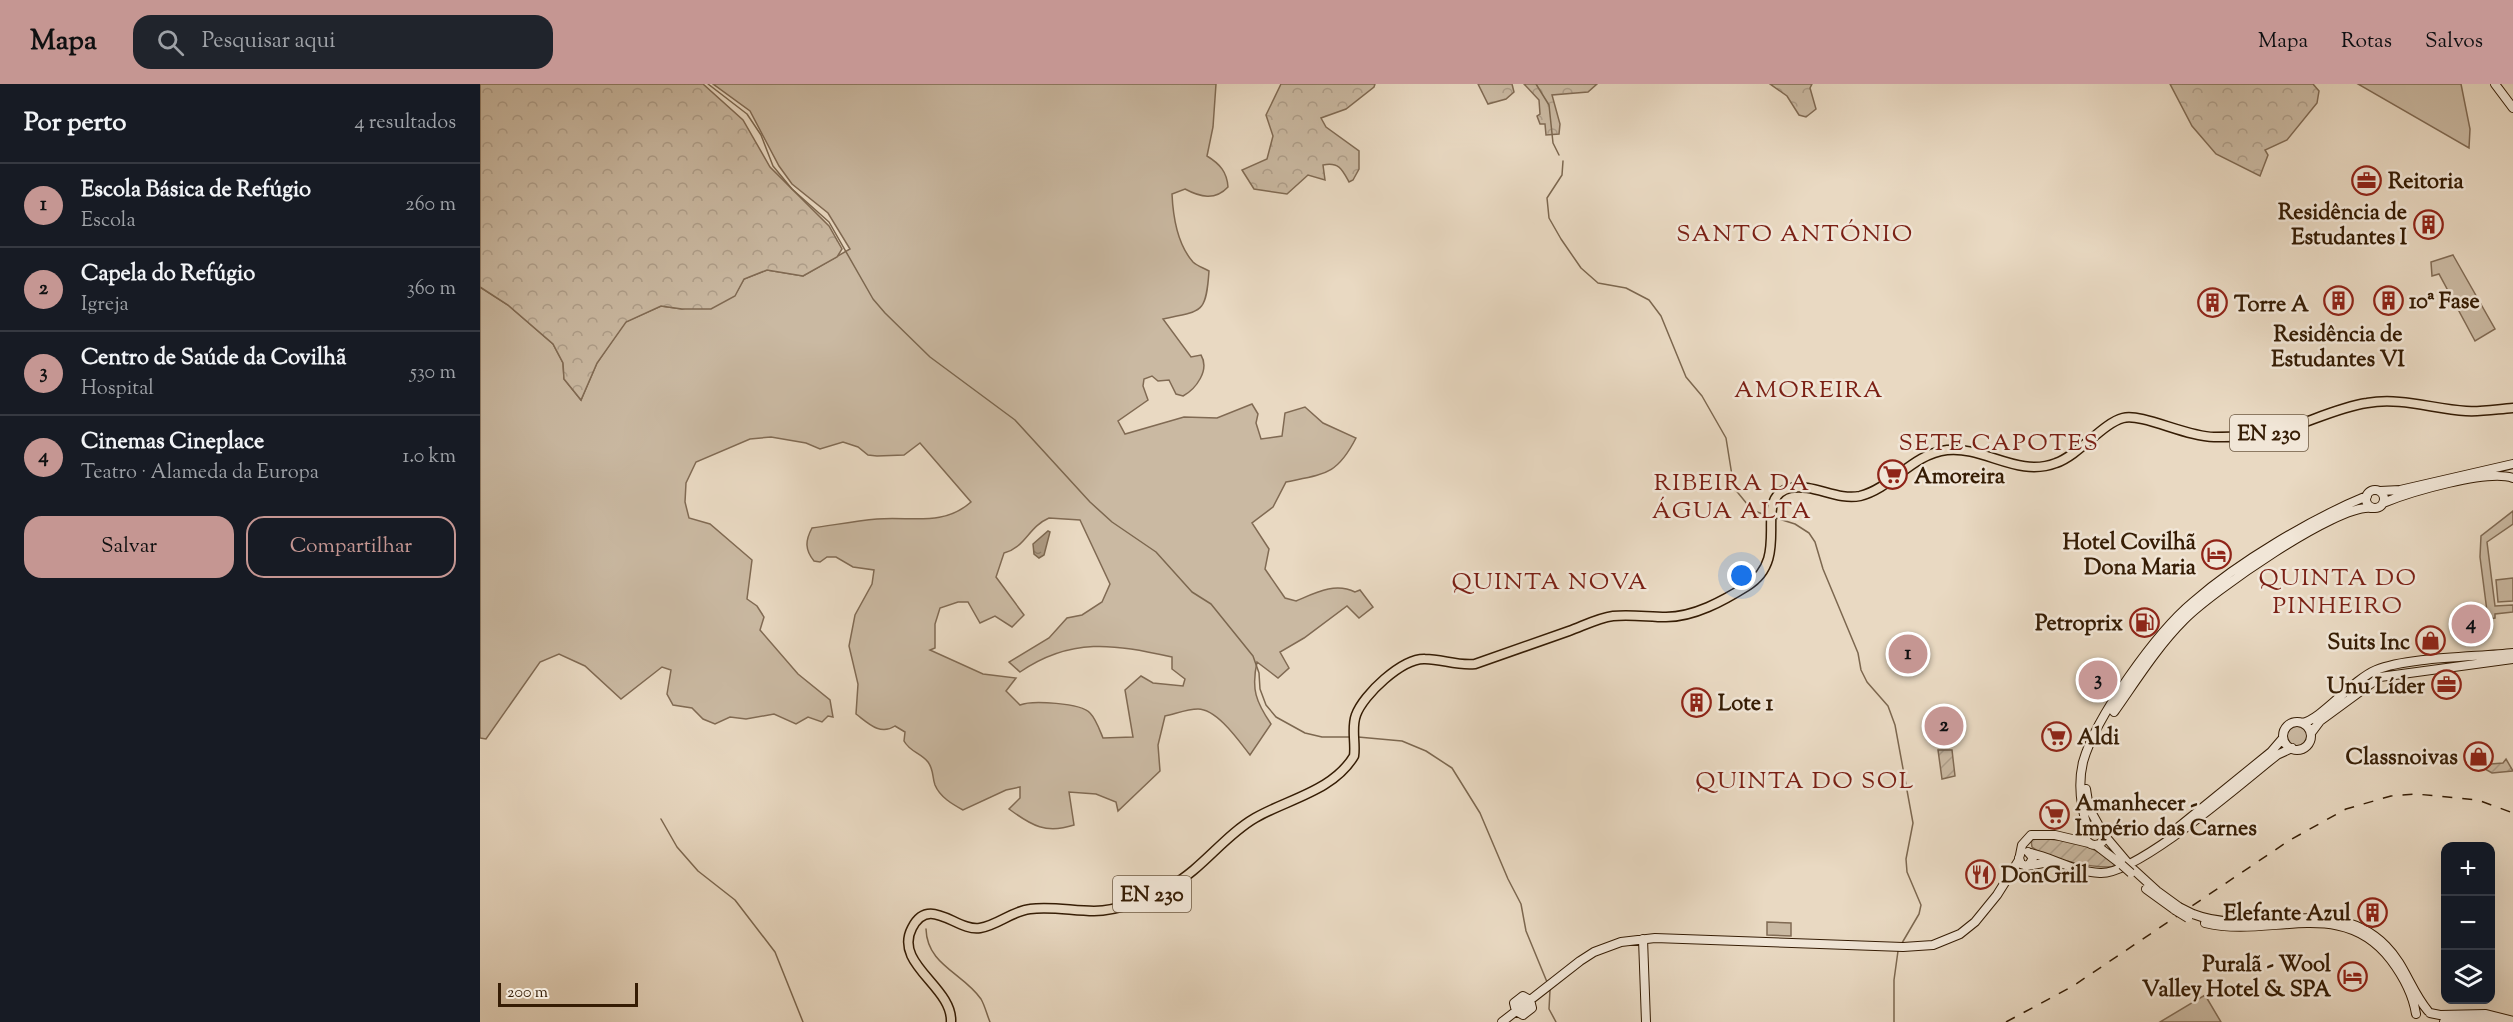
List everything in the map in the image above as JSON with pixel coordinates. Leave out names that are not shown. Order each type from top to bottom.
[{"type":"main road","points":[[2495,84],[2513,108]]},
{"type":"main road","name":"EN 230","points":[[951,1022],[952,1014],[947,1004],[908,951],[907,939],[919,919],[934,914],[941,915],[968,928],[979,928],[1027,909],[1106,910],[1163,890],[1191,872],[1246,824],[1327,783],[1351,761],[1355,737],[1354,722],[1359,707],[1395,670],[1407,663],[1427,659],[1460,666],[1475,664],[1614,616],[1670,617],[1709,607],[1748,586],[1764,570],[1773,547],[1771,506],[1780,492],[1792,488],[1848,497],[1860,496],[1872,491],[1923,457],[1946,450],[1958,450],[2018,466],[2035,468],[2054,464],[2070,456],[2124,418],[2141,419],[2193,435],[2250,436],[2268,434],[2364,403],[2381,401],[2466,411],[2513,408]]},
{"type":"main road","points":[[2092,844],[2087,830],[2081,790],[2083,763],[2088,748],[2121,691],[2181,612],[2215,585],[2315,520],[2373,490],[2400,490],[2513,466],[2513,476],[2484,475],[2384,503],[2380,507],[2342,514],[2311,531],[2212,596],[2173,632],[2109,717],[2092,751],[2087,771],[2086,795],[2092,818],[2124,863],[2177,908],[2191,916],[2224,926],[2320,922],[2353,929],[2375,943],[2389,957],[2405,982],[2416,1018],[2429,1012],[2440,1015],[2486,1014],[2513,1021]]},
{"type":"main road","points":[[2380,491],[2384,497],[2384,503]]},
{"type":"main road","points":[[2367,495],[2366,501],[2372,508]]},
{"type":"main road","points":[[2158,845],[2179,824],[2270,753],[2283,738],[2287,726],[2294,722],[2302,723],[2312,720],[2362,678],[2382,668],[2513,653]]},
{"type":"main road","points":[[2283,738],[2292,748],[2301,749],[2307,746],[2311,733],[2320,721],[2380,677],[2513,659]]},
{"type":"main road","points":[[2302,723],[2311,733]]},
{"type":"main road","points":[[2019,858],[2029,853],[2091,872],[2117,872],[2133,864],[2183,829],[2277,755],[2292,748]]},
{"type":"main road","points":[[2075,839],[2087,830],[2099,826]]},
{"type":"main road","points":[[1530,1000],[1594,952],[1628,941],[1655,938],[1928,946],[1953,938],[1975,922],[2012,874],[2022,845],[2031,834],[2075,839],[2092,844],[2124,863]]},
{"type":"main road","points":[[2092,844],[2101,843],[2105,836]]},
{"type":"main road","points":[[2012,874],[2033,860],[2029,853],[2027,840]]},
{"type":"main road","points":[[2019,858],[2027,866]]},
{"type":"main road","points":[[2027,866],[2054,861]]},
{"type":"main road","points":[[2191,916],[2224,921],[2321,917],[2355,924],[2378,939],[2393,954],[2433,1022]]},
{"type":"main road","points":[[1644,951],[1655,938]]},
{"type":"main road","points":[[1643,939],[1646,1022]]},
{"type":"main road","points":[[1628,941],[1644,951]]},
{"type":"main road","points":[[1526,996],[1530,1000],[1532,1005],[1528,1013],[1523,1015],[1516,1011],[1514,1003],[1517,998],[1526,996]]},
{"type":"main road","points":[[1502,1022],[1516,1011]]},
{"type":"main road","points":[[2444,1022],[2467,1019],[2496,1022]]},
{"type":"green space","points":[[480,84],[703,84],[743,120],[770,167],[829,226],[842,249],[837,257],[803,276],[767,270],[744,279],[735,296],[711,309],[661,306],[626,322],[597,363],[581,400],[564,379],[563,363],[553,344],[508,305],[480,287]]},
{"type":"green space","points":[[713,84],[1216,84],[1213,127],[1207,156],[1222,169],[1228,187],[1213,196],[1202,196],[1185,189],[1172,194],[1175,220],[1183,247],[1193,262],[1209,271],[1206,296],[1203,304],[1193,312],[1163,319],[1191,357],[1201,355],[1203,373],[1193,389],[1183,396],[1176,394],[1169,380],[1158,381],[1152,376],[1144,379],[1143,386],[1148,400],[1118,421],[1125,434],[1184,417],[1217,418],[1252,404],[1258,414],[1256,423],[1261,439],[1282,436],[1285,413],[1305,407],[1323,423],[1356,438],[1336,466],[1311,477],[1286,482],[1273,507],[1252,523],[1269,549],[1265,569],[1285,598],[1296,601],[1333,588],[1355,592],[1360,590],[1373,607],[1359,618],[1347,606],[1304,638],[1280,652],[1289,668],[1278,678],[1257,662],[1256,695],[1271,724],[1250,755],[1234,734],[1213,714],[1205,710],[1190,710],[1165,716],[1158,745],[1160,771],[1118,811],[1116,802],[1096,794],[1069,792],[1074,825],[1055,829],[1032,824],[1009,809],[1020,798],[1020,787],[1006,790],[963,810],[951,803],[937,789],[928,762],[909,748],[904,741],[905,732],[895,726],[890,729],[879,729],[856,714],[858,684],[849,646],[855,615],[872,584],[874,570],[853,567],[836,557],[827,557],[820,562],[814,561],[809,553],[807,541],[812,528],[877,519],[938,518],[960,510],[971,502],[920,443],[904,455],[877,456],[868,455],[858,447],[843,442],[820,449],[806,443],[771,437],[750,439],[696,462],[686,483],[685,502],[689,518],[710,524],[752,560],[747,599],[757,606],[764,617],[760,630],[798,674],[830,700],[833,717],[828,716],[822,722],[808,717],[796,724],[774,714],[746,719],[730,717],[715,724],[703,719],[692,708],[673,705],[667,694],[671,670],[662,667],[621,699],[585,666],[559,654],[540,662],[486,739],[480,738],[480,287],[508,305],[553,344],[563,363],[564,379],[581,400],[597,363],[625,322],[661,306],[682,309],[734,296],[744,279],[767,270],[803,276],[850,249],[828,213],[792,184],[779,166],[750,111]],"holes":[[[1049,518],[1080,520],[1110,584],[1102,602],[1082,615],[1067,618],[1049,638],[1009,662],[1020,672],[1057,653],[1093,646],[1131,649],[1172,657],[1172,669],[1185,679],[1183,686],[1153,683],[1141,676],[1125,690],[1133,737],[1103,738],[1090,713],[1077,707],[1045,703],[1020,705],[1006,691],[1016,678],[983,674],[930,650],[935,648],[935,624],[940,608],[958,602],[968,602],[980,623],[995,616],[1012,627],[1024,615],[996,577],[1004,553],[1017,546],[1036,526]]]},
{"type":"green space","points":[[1281,84],[1375,84],[1346,109],[1321,118],[1326,127],[1359,151],[1359,169],[1353,180],[1349,182],[1339,168],[1328,164],[1323,165],[1325,180],[1308,175],[1287,194],[1254,189],[1242,170],[1267,159],[1273,136],[1266,115]]},
{"type":"green space","points":[[1478,84],[1512,84],[1514,92],[1506,99],[1488,104]]},
{"type":"green space","points":[[1524,84],[1597,84],[1588,92],[1552,95],[1560,124],[1559,134],[1546,135],[1545,124],[1540,124],[1537,116],[1540,114],[1539,100]]},
{"type":"green space","points":[[1770,84],[1812,84],[1810,88],[1816,109],[1806,117],[1799,115],[1787,96]]},
{"type":"green space","points":[[2170,84],[2313,84],[2319,91],[2317,103],[2287,140],[2265,150],[2268,155],[2260,176],[2216,154],[2192,126]]},
{"type":"green space","points":[[2358,84],[2461,84],[2470,129],[2469,148]]},
{"type":"green space","points":[[2453,255],[2495,329],[2475,341],[2439,274],[2432,276],[2431,262]]},
{"type":"green space","points":[[2513,511],[2513,524],[2487,542],[2495,606],[2513,605],[2513,612],[2495,614],[2495,618],[2488,619],[2480,557],[2481,536]]},
{"type":"green space","points":[[2513,578],[2513,601],[2498,602],[2496,580]]},
{"type":"green space","points":[[2297,726],[2304,729],[2307,736],[2304,743],[2297,746],[2290,743],[2287,736],[2290,729]]},
{"type":"green space","points":[[1938,750],[1952,750],[1955,776],[1942,779]]},
{"type":"green space","points":[[2506,759],[2513,771],[2492,773],[2478,765],[2503,763]]},
{"type":"green space","points":[[2035,838],[2080,844],[2099,852],[2119,866],[2099,867],[2050,856],[2032,847],[2031,840]]},
{"type":"green space","points":[[1767,922],[1791,923],[1791,936],[1767,935]]},
{"type":"green space","points":[[2205,995],[2221,1022],[2160,1022]]},
{"type":"water","points":[[1048,531],[1050,532],[1044,555],[1039,558],[1034,554],[1033,544]]},
{"type":"waterway","points":[[708,84],[747,114],[761,135],[773,166],[792,189],[829,222],[873,299],[885,313],[930,357],[1015,420],[1090,502],[1112,522],[1156,552],[1192,592],[1211,604],[1253,656],[1266,705],[1276,717],[1305,733],[1322,737],[1350,737]]},
{"type":"waterway","name":"RIBEIRA DA ÁGUA ALTA","points":[[1536,84],[1549,105],[1553,143],[1559,155]]},
{"type":"waterway","name":"RIBEIRA DA ÁGUA ALTA","points":[[1563,161],[1562,175],[1547,198],[1549,218],[1561,239],[1581,268],[1598,283],[1626,288],[1649,300],[1661,316],[1686,377],[1702,396],[1726,438],[1734,488],[1752,510],[1768,516]]},
{"type":"waterway","name":"RIBEIRA DA ÁGUA ALTA","points":[[1776,518],[1795,524],[1809,533],[1815,542],[1823,569],[1858,653],[1861,670],[1867,682],[1888,706],[1895,725],[1913,823],[1906,859],[1907,872],[1921,905],[1919,914],[1902,943]]},
{"type":"waterway","points":[[1358,737],[1402,741],[1426,751],[1452,768],[1480,813],[1521,904],[1526,931],[1547,982]]},
{"type":"waterway","points":[[661,819],[677,847],[698,871],[735,900],[775,952],[803,1022]]},
{"type":"waterway","points":[[926,929],[932,951],[947,968],[974,990],[981,999],[990,1022]]},
{"type":"waterway","name":"RIBEIRA DA ÁGUA ALTA","points":[[1894,1022],[1894,980],[1898,951]]},
{"type":"waterway","points":[[1550,990],[1549,1009],[1556,1022]]},
{"type":"railway","points":[[2006,1022],[2073,986],[2290,840],[2346,809],[2391,796],[2416,794],[2478,800],[2513,813]]},
{"type":"place","name":"Reitoria","points":[[2367,180]]},
{"type":"place","name":"Residência de Estudantes I","points":[[2428,224]]},
{"type":"place","name":"10ª Fase","points":[[2388,300]]},
{"type":"place","name":"Residência de Estudantes VI","points":[[2338,301]]},
{"type":"place","name":"Torre A","points":[[2213,303]]},
{"type":"place","name":"Amoreira","points":[[1893,475]]},
{"type":"place","name":"Hotel Covilhã Dona Maria","points":[[2217,554]]},
{"type":"place","name":"Petroprix","points":[[2144,622]]},
{"type":"place","name":"Cinemas Cineplace","points":[[2471,624]]},
{"type":"place","name":"Suits Inc","points":[[2431,641]]},
{"type":"place","name":"Escola Básica de Refúgio","points":[[1908,654]]},
{"type":"place","name":"Centro de Saúde da Covilhã","points":[[2098,680]]},
{"type":"place","name":"Unu Líder","points":[[2446,685]]},
{"type":"place","name":"Lote 1","points":[[1697,702]]},
{"type":"place","name":"Capela do Refúgio","points":[[1944,726]]},
{"type":"place","name":"Aldi","points":[[2056,736]]},
{"type":"place","name":"Classnoivas","points":[[2479,756]]},
{"type":"place","name":"Amanhecer - Império das Carnes","points":[[2054,815]]},
{"type":"place","name":"DonGrill","points":[[1980,874]]},
{"type":"place","name":"Elefante Azul","points":[[2372,912]]},
{"type":"place","name":"Puralã - Wool Valley Hotel & SPA","points":[[2352,976]]},
{"type":"district","name":"SANTO ANTÓNIO","points":[[1795,233]]},
{"type":"district","name":"AMOREIRA","points":[[1809,389]]},
{"type":"district","name":"SETE CAPOTES","points":[[1999,442]]},
{"type":"district","name":"RIBEIRA DA ÁGUA ALTA","points":[[1732,496]]},
{"type":"district","name":"QUINTA NOVA","points":[[1550,581]]},
{"type":"district","name":"QUINTA DO PINHEIRO","points":[[2338,591]]},
{"type":"district","name":"QUINTA DO SOL","points":[[1805,780]]}]
